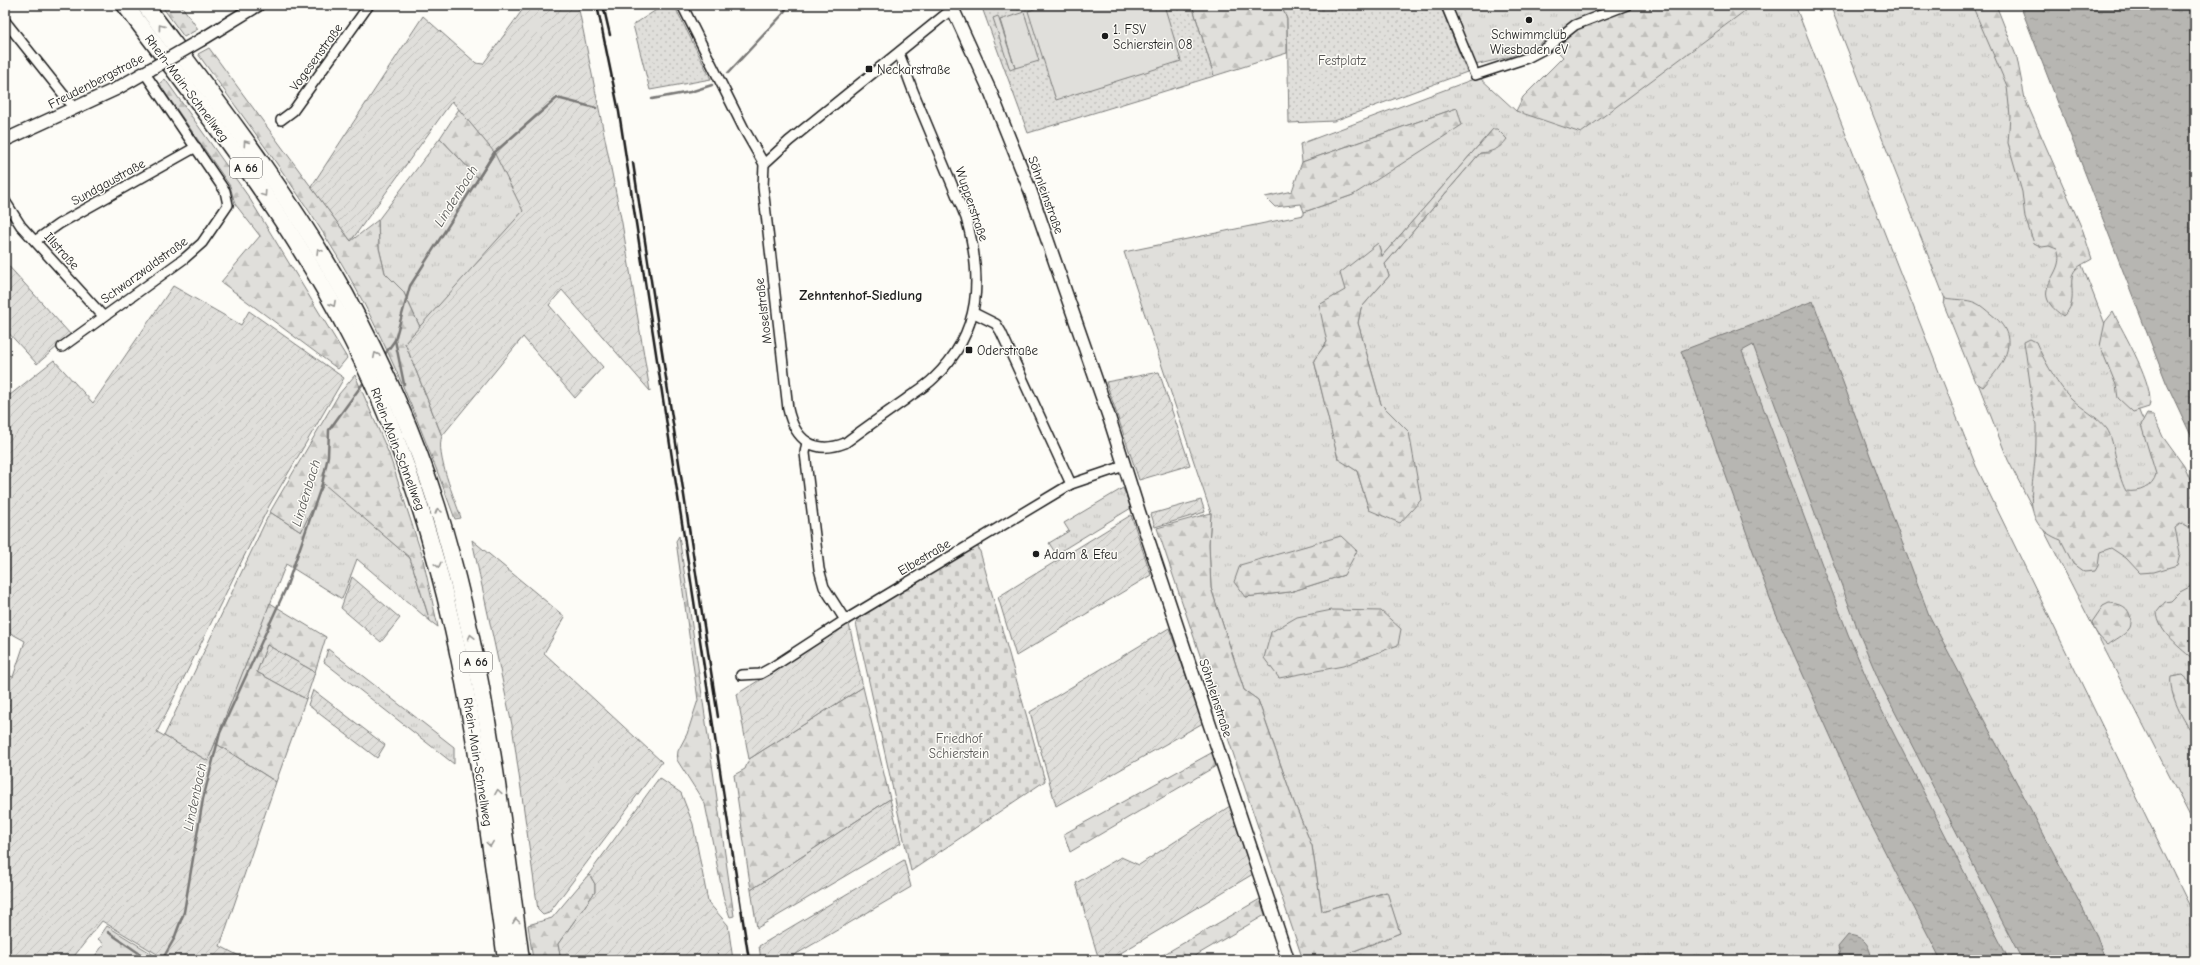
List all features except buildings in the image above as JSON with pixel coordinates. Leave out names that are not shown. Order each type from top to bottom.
[{"type":"highway","name":"Rhein-Main-Schnellweg","points":[[125,5],[228,143],[268,200],[359,337]]},
{"type":"highway","name":"Rhein-Main-Schnellweg","points":[[145,5],[240,134],[296,214],[344,294],[359,337],[422,464],[436,506],[467,618],[493,760],[521,960]]},
{"type":"highway","name":"Rhein-Main-Schnellweg","points":[[379,380],[435,552],[447,599],[467,693],[476,748],[506,960]]},
{"type":"street","name":"Freudenbergstraße","points":[[5,140],[75,109],[148,71],[258,5]]},
{"type":"street","name":"Vogesenstraße","points":[[281,120],[293,111],[369,5]]},
{"type":"street","points":[[682,5],[744,129],[764,164],[789,141],[899,53],[954,6]]},
{"type":"street","points":[[1446,5],[1474,75],[1527,58],[1546,48],[1575,25],[1627,5]]},
{"type":"street","name":"Söhnleinstraße","points":[[954,6],[1030,190],[1102,400],[1109,429],[1117,445],[1288,960]]},
{"type":"street","points":[[5,21],[75,109]]},
{"type":"street","name":"Wupperstraße","points":[[807,442],[822,448],[835,447],[845,443],[926,385],[955,354],[969,328],[974,313],[976,268],[969,230],[899,53]]},
{"type":"street","points":[[148,71],[196,147]]},
{"type":"street","name":"Schwarzwaldstraße","points":[[62,347],[194,251],[225,210],[228,201],[225,190],[196,147]]},
{"type":"street","name":"Sundgaustraße","points":[[35,241],[59,224],[196,147]]},
{"type":"street","name":"Moselstraße","points":[[764,164],[762,178],[764,202],[788,409],[796,429],[807,442]]},
{"type":"street","name":"Illstraße","points":[[5,201],[21,226],[103,316]]},
{"type":"street","points":[[974,313],[996,324],[1001,332],[1071,484]]},
{"type":"street","points":[[807,442],[805,452],[819,569],[824,587],[845,620]]},
{"type":"street","name":"Elbestraße","points":[[741,675],[760,674],[845,620],[1071,484],[1124,466]]},
{"type":"green space","points":[[161,5],[181,5],[198,29],[184,37]]},
{"type":"green space","points":[[526,5],[578,5],[622,223],[650,391],[562,290],[549,305],[603,367],[575,398],[523,337],[442,436],[405,343],[523,211],[494,152],[452,101],[351,241],[311,187],[423,16],[476,63],[483,64]]},
{"type":"green space","points":[[664,5],[674,5],[711,79],[650,90],[633,25]]},
{"type":"green space","points":[[981,5],[1192,5],[1214,76],[1028,133]]},
{"type":"green space","name":"1. FSV Schierstein 08","points":[[1047,5],[1164,5],[1181,61],[1056,100],[1028,11]]},
{"type":"green space","points":[[1192,5],[1281,5],[1287,19],[1287,53],[1214,76]]},
{"type":"green space","name":"Festplatz","points":[[1281,5],[1440,5],[1467,72],[1334,121],[1289,123],[1287,19]]},
{"type":"green space","points":[[1451,5],[1615,5],[1577,20],[1533,48],[1509,57],[1475,65]]},
{"type":"green space","points":[[1636,5],[1750,5],[1750,7],[1581,133],[1516,111],[1523,97],[1563,57],[1553,47],[1580,27]]},
{"type":"green space","points":[[1750,5],[1795,5],[1976,466],[2195,917],[2195,960],[1331,960],[1400,933],[1386,892],[1322,911],[1312,846],[1293,800],[1258,700],[1244,690],[1211,588],[1209,544],[1211,513],[1124,252],[1304,215],[1304,212],[1353,195],[1457,108],[1302,162],[1300,144],[1479,77],[1516,111],[1750,8]],"holes":[[[1493,129],[1490,153],[1480,153],[1385,264],[1389,276],[1361,308],[1358,323],[1381,404],[1409,432],[1369,510],[1357,471],[1338,458],[1314,360],[1327,342],[1345,290],[1378,243],[1382,256]],[[1344,575],[1290,592],[1245,597]]]},
{"type":"green space","points":[[1830,5],[1980,5],[2141,416],[2195,517],[2195,826],[2008,460]]},
{"type":"green space","points":[[1972,5],[1996,5],[2017,58],[2025,99],[2083,231],[2092,259],[2076,269],[2073,274],[2071,304],[2063,316],[2052,306],[2047,298],[2047,290],[2059,259],[2057,249],[2049,246],[2042,247],[2034,243],[2025,218],[2022,192],[2008,143],[2010,116],[2007,86]]},
{"type":"green space","points":[[1024,12],[1039,61],[1015,68],[1000,20]]},
{"type":"green space","points":[[998,16],[1015,68],[1010,70],[993,18]]},
{"type":"green space","points":[[209,48],[351,241],[378,220],[379,248],[385,273],[403,291],[420,327],[405,343],[442,436],[441,454],[443,465],[461,518],[455,519],[403,386],[389,354],[357,290],[306,206],[198,54]]},
{"type":"green space","points":[[165,79],[248,196],[347,358],[338,369],[221,282],[260,236],[235,204],[230,186],[162,88],[160,83]]},
{"type":"green space","points":[[1457,108],[1462,125],[1353,195],[1304,212],[1301,204],[1275,207],[1265,197],[1292,191],[1302,162]]},
{"type":"green space","points":[[459,109],[494,151],[478,178],[440,138]]},
{"type":"green space","points":[[1493,129],[1497,129],[1507,139],[1502,145],[1495,149],[1480,153],[1385,264],[1389,276],[1361,308],[1358,323],[1381,404],[1409,432],[1421,500],[1400,523],[1369,510],[1357,471],[1338,459],[1314,360],[1327,342],[1319,305],[1345,290],[1340,273],[1378,243],[1382,256]]},
{"type":"green space","points":[[440,138],[479,179],[495,153],[524,211],[420,327],[403,291],[385,273],[379,248],[378,220]]},
{"type":"green space","points":[[5,262],[71,335],[37,364],[5,329]]},
{"type":"green space","points":[[173,286],[241,325],[249,311],[344,378],[269,506],[157,732],[208,761],[215,743],[276,782],[220,946],[247,960],[167,960],[102,921],[71,960],[5,960],[5,717],[9,704],[5,703],[5,674],[13,677],[25,641],[5,630],[5,399],[54,360],[93,403]]},
{"type":"green space","points":[[1945,298],[1969,301],[1978,304],[2001,323],[2006,332],[2008,342],[2007,351],[1998,369],[1983,387],[1975,382],[1944,305]]},
{"type":"green space","points":[[2113,312],[2131,346],[2148,387],[2150,398],[2149,407],[2133,412],[2118,398],[2116,385],[2100,346],[2105,322]]},
{"type":"green space","points":[[2030,339],[2036,342],[2042,356],[2067,394],[2076,403],[2099,420],[2107,429],[2110,434],[2120,475],[2126,491],[2136,491],[2149,486],[2156,474],[2141,425],[2147,414],[2153,415],[2163,437],[2184,466],[2195,491],[2195,543],[2187,526],[2180,524],[2175,528],[2180,553],[2177,565],[2154,572],[2140,573],[2126,558],[2111,548],[2100,552],[2098,566],[2095,571],[2084,572],[2073,564],[2061,540],[2048,534],[2039,526],[2034,516],[2032,506],[2036,451],[2036,421],[2032,405],[2024,342]]},
{"type":"green space","points":[[1159,372],[1190,465],[1139,480],[1106,382]]},
{"type":"green space","points":[[355,375],[389,454],[422,555],[438,627],[430,621],[410,558],[324,484],[301,532],[270,512],[339,394]]},
{"type":"green space","points":[[324,483],[410,558],[430,621],[357,559],[342,599],[286,564],[208,761],[164,736],[270,512],[301,532]]},
{"type":"green space","points":[[1123,488],[1131,508],[1056,554],[1049,543],[1069,531],[1064,523]]},
{"type":"green space","points":[[1201,500],[1205,512],[1155,527],[1151,514]]},
{"type":"green space","points":[[1211,513],[1209,544],[1211,588],[1244,690],[1258,700],[1293,800],[1312,846],[1322,911],[1387,892],[1400,933],[1331,960],[1303,960],[1157,528]]},
{"type":"green space","points":[[1131,515],[1151,575],[1016,656],[998,597]]},
{"type":"green space","points":[[679,536],[734,916],[730,917],[724,900],[705,804],[677,760],[678,751],[687,734],[698,700],[676,541]]},
{"type":"green space","points":[[1341,536],[1357,551],[1344,575],[1290,592],[1245,597],[1234,582],[1240,565]]},
{"type":"green space","points":[[472,540],[565,617],[544,653],[662,762],[549,913],[543,915],[538,910],[512,725]]},
{"type":"green space","name":"Friedhof Schierstein","points":[[975,546],[979,548],[1045,781],[911,871],[856,623],[858,618]]},
{"type":"green space","points":[[352,577],[400,618],[381,642],[341,608]]},
{"type":"green space","points":[[2195,584],[2195,661],[2171,640],[2161,627],[2157,612],[2165,602],[2171,601],[2180,592]]},
{"type":"green space","points":[[270,603],[326,637],[315,672],[267,645],[257,672],[306,699],[276,782],[215,743]]},
{"type":"green space","points":[[2109,603],[2124,607],[2130,615],[2131,622],[2127,631],[2108,645],[2098,635],[2092,622],[2103,606]]},
{"type":"green space","points":[[1332,610],[1381,611],[1401,629],[1398,645],[1343,666],[1279,678],[1264,658],[1271,632],[1297,617]]},
{"type":"green space","points":[[849,624],[863,687],[749,759],[737,694]]},
{"type":"green space","points":[[1169,628],[1203,723],[1056,806],[1030,712]]},
{"type":"green space","points":[[267,645],[315,672],[306,699],[257,672]]},
{"type":"green space","points":[[328,649],[454,747],[454,764],[324,662]]},
{"type":"green space","points":[[2183,675],[2195,686],[2195,735],[2182,716],[2172,691],[2171,677]]},
{"type":"green space","points":[[863,687],[890,799],[751,890],[734,775],[745,769],[749,759]]},
{"type":"green space","points":[[313,690],[385,745],[377,758],[308,705]]},
{"type":"green space","points":[[1213,752],[1216,766],[1070,852],[1064,834]]},
{"type":"green space","points":[[659,778],[681,793],[693,824],[708,902],[728,925],[733,960],[561,960],[558,944],[595,892],[595,884],[589,874]]},
{"type":"green space","points":[[890,799],[901,843],[757,928],[751,890]]},
{"type":"green space","points":[[1230,806],[1253,874],[1109,960],[1099,960],[1076,883],[1121,857],[1139,865]]},
{"type":"green space","points":[[904,860],[911,887],[786,960],[761,960],[759,946]]},
{"type":"green space","points":[[589,874],[595,884],[595,892],[558,944],[561,960],[533,960],[528,925],[552,918]]},
{"type":"green space","points":[[1260,899],[1265,915],[1188,960],[1154,960]]},
{"type":"green space","points":[[107,926],[162,960],[92,960],[104,944],[98,939]]},
{"type":"water","points":[[2020,5],[2195,5],[2195,444],[2166,382]]},
{"type":"water","points":[[1813,301],[1929,615],[2097,936],[2105,960],[2022,960],[1880,683],[1861,638],[1753,345],[1742,351],[1848,634],[1873,693],[2009,960],[1941,960],[1864,811],[1775,612],[1681,351]]},
{"type":"water","points":[[1848,935],[1854,936],[1865,942],[1868,946],[1872,960],[1841,960],[1838,947]]},
{"type":"waterway","name":"Lindenbach","points":[[728,73],[783,14],[788,5]]},
{"type":"waterway","name":"Lindenbach","points":[[652,99],[690,92],[712,85]]},
{"type":"waterway","name":"Lindenbach","points":[[383,357],[395,340],[410,286],[495,152],[557,98],[596,108]]},
{"type":"waterway","points":[[395,340],[404,384]]},
{"type":"waterway","name":"Lindenbach","points":[[162,960],[174,939],[184,912],[203,799],[220,733],[286,588],[322,484],[328,456],[329,430],[364,382]]},
{"type":"waterway","points":[[108,932],[149,960]]},
{"type":"railway","points":[[597,5],[619,112],[749,960]]},
{"type":"railway","points":[[603,5],[610,35]]},
{"type":"railway","points":[[633,163],[718,717]]},
{"type":"place","name":"Schwimmclub Wiesbaden eV","points":[[1529,20]]},
{"type":"place","name":"1. FSV Schierstein 08","points":[[1105,36]]},
{"type":"place","name":"Neckarstraße","points":[[869,69]]},
{"type":"place","name":"Oderstraße","points":[[969,350]]},
{"type":"place","name":"Adam & Efeu","points":[[1036,554]]},
{"type":"district","name":"Zehntenhof-Siedlung","points":[[861,295]]}]
